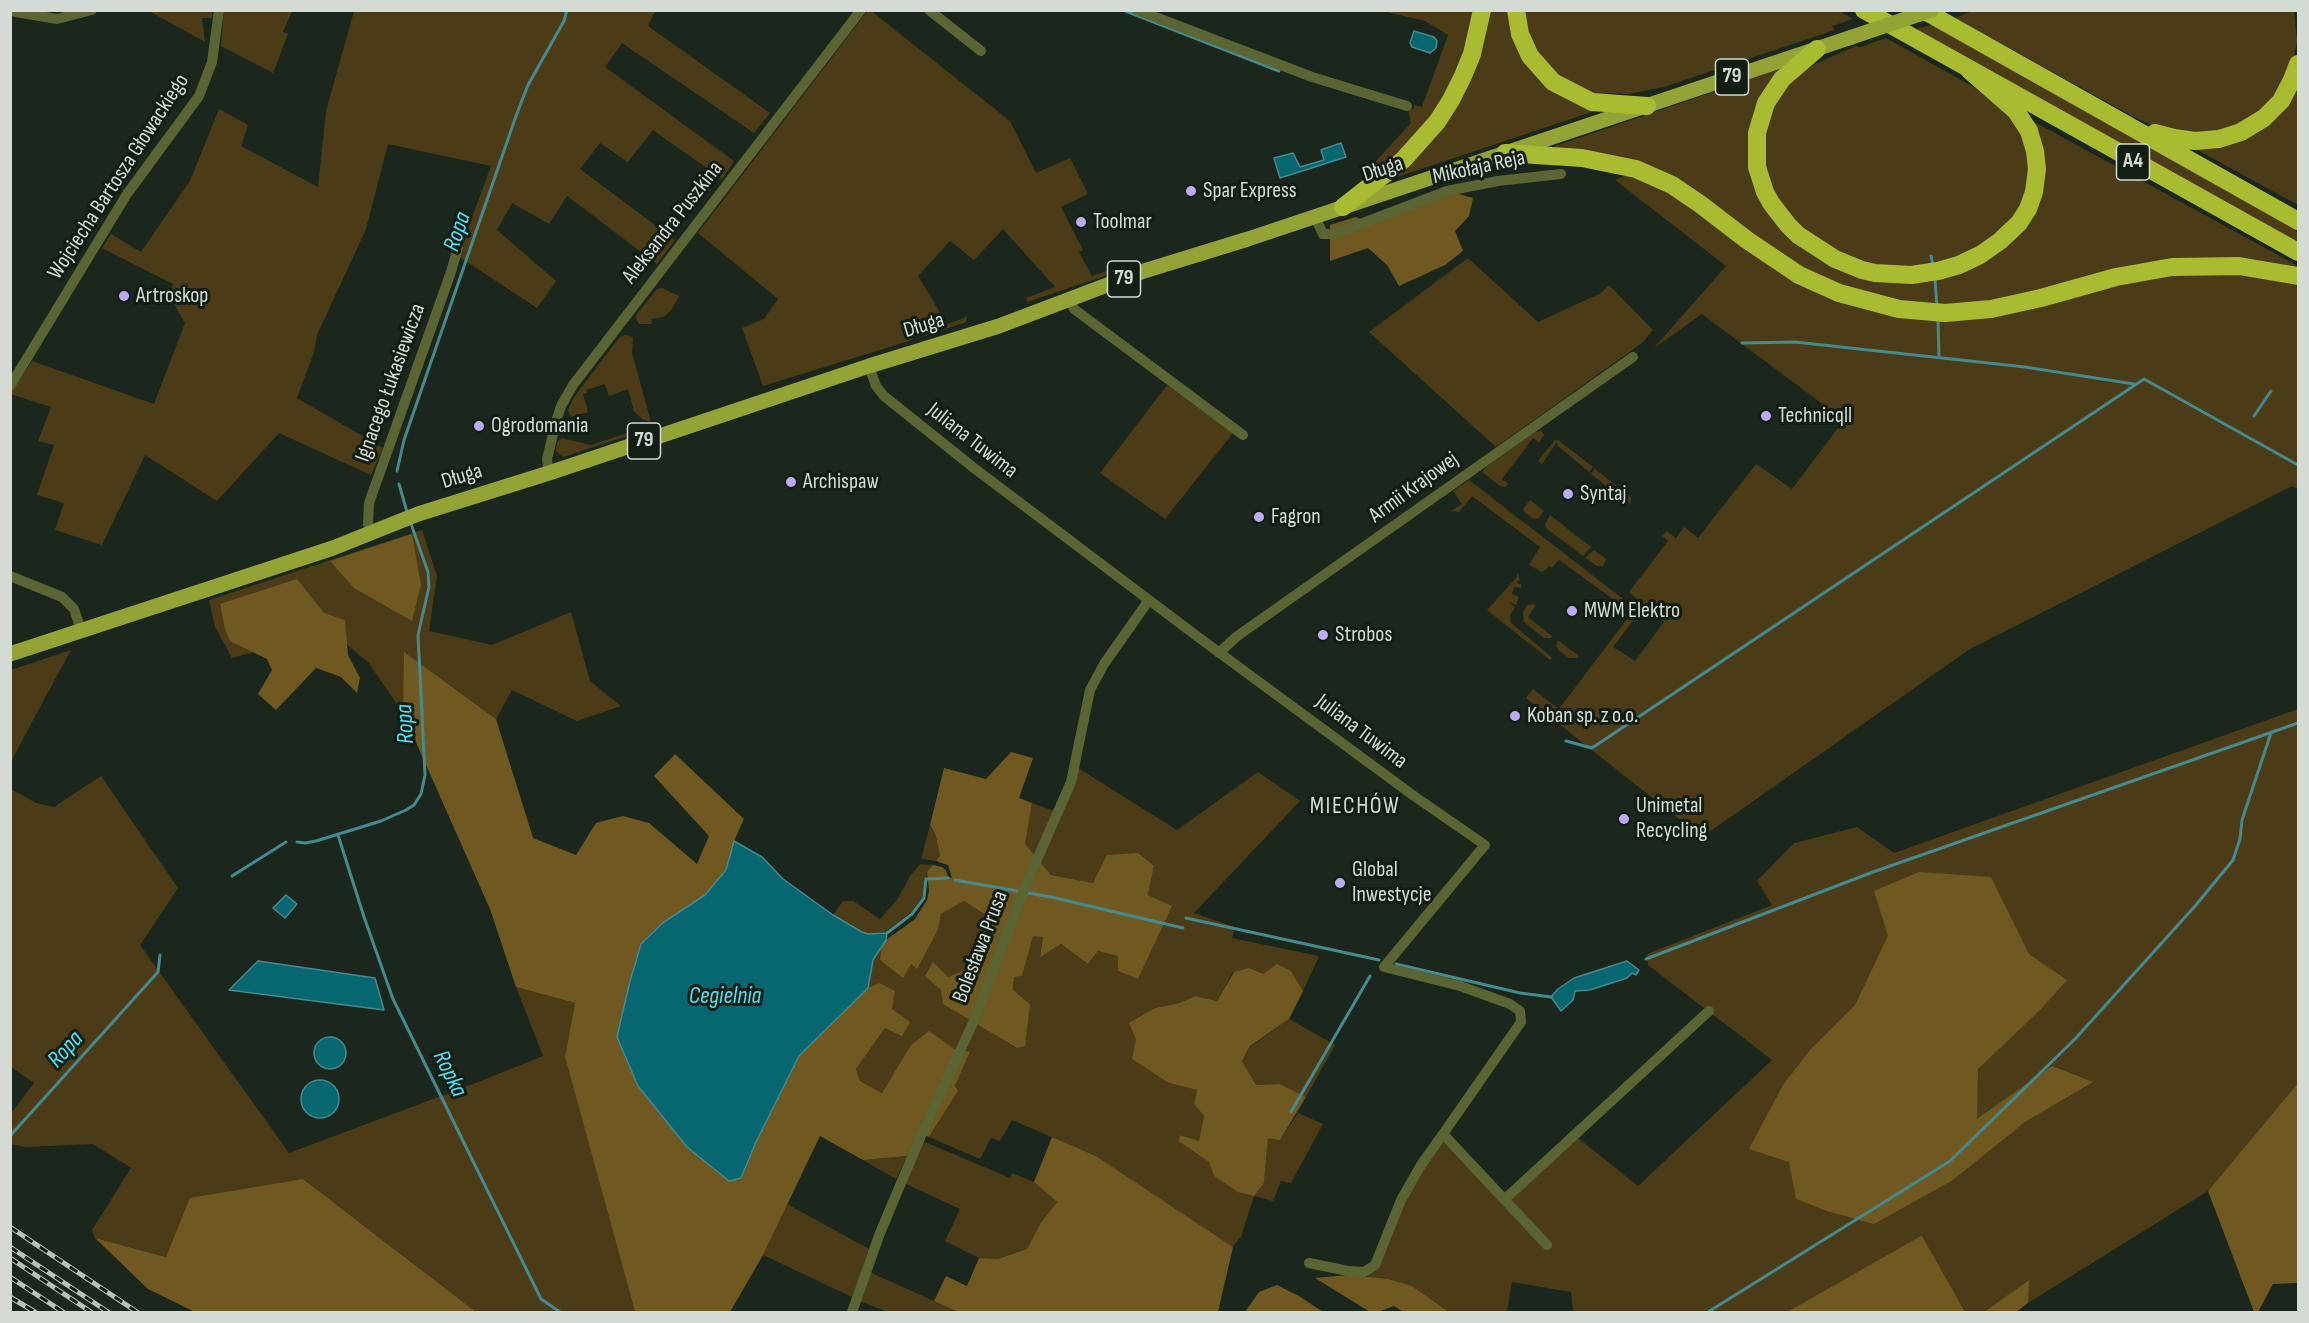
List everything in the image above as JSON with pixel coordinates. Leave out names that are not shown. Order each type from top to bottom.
[{"type":"highway","points":[[1343,207],[1403,160],[1437,122],[1463,76],[1472,54],[1482,10]]},
{"type":"highway","points":[[1516,10],[1520,34],[1530,56],[1553,82],[1592,102],[1647,106]]},
{"type":"highway","name":"A4","points":[[1864,10],[2298,252]]},
{"type":"highway","name":"A4","points":[[1923,10],[2121,123],[2298,220]]},
{"type":"highway","points":[[1817,49],[1782,79],[1766,103],[1756,133],[1757,167],[1771,203],[1798,235],[1835,259],[1875,273],[1911,275],[1938,272],[1959,265],[1980,255],[2000,241],[2019,223],[2028,209],[2034,192],[2037,169],[2035,150],[2029,131],[2016,111],[1969,70]]},
{"type":"highway","points":[[2121,123],[2183,140],[2206,140],[2230,136],[2252,126],[2272,111],[2287,92],[2298,64]]},
{"type":"highway","points":[[1505,153],[1582,158],[1636,169],[1672,185],[1799,275],[1852,298],[1899,309],[1945,314],[1991,309],[2116,277],[2172,267],[2239,266],[2298,276]]},
{"type":"main road","name":"Długa","points":[[10,654],[333,548],[418,514],[549,473],[869,366],[999,326],[1144,272],[1932,10]]},
{"type":"street","points":[[10,11],[57,19],[92,10]]},
{"type":"street","name":"Wojciecha Bartosza Głowackiego","points":[[10,387],[127,194],[199,96],[212,62],[219,10]]},
{"type":"street","name":"Aleksandra Puszkina","points":[[549,473],[547,459],[556,422],[561,406],[573,385],[861,10]]},
{"type":"street","points":[[929,10],[981,51]]},
{"type":"street","points":[[1137,10],[1312,77],[1407,106]]},
{"type":"street","name":"Mikołaja Reja","points":[[1315,217],[1323,234],[1334,234],[1447,191],[1498,181],[1561,174]]},
{"type":"street","name":"Ignacego Łukasiewicza","points":[[371,533],[367,518],[369,503],[452,272],[458,247]]},
{"type":"street","points":[[1069,299],[1074,309],[1243,435]]},
{"type":"street","name":"Armii Krajowej","points":[[1219,652],[1303,588],[1633,357]]},
{"type":"street","name":"Juliana Tuwima","points":[[869,366],[879,390],[894,405],[1149,600],[1414,796],[1485,845],[1384,967],[1460,986],[1510,1004],[1520,1011],[1521,1022],[1421,1165],[1401,1200],[1375,1265],[1365,1272],[1310,1263]]},
{"type":"street","points":[[10,576],[62,597],[74,609],[81,630]]},
{"type":"street","name":"Bolesława Prusa","points":[[852,1312],[880,1233],[920,1138],[972,1025],[1018,905],[1071,782],[1090,690],[1104,664],[1149,600]]},
{"type":"street","points":[[1505,1199],[1709,1011]]},
{"type":"street","points":[[1443,1134],[1547,1245]]},
{"type":"shaded area","points":[[868,10],[1010,121],[1036,173],[1070,158],[1088,194],[1061,207],[1083,250],[1079,252],[1092,276],[1131,263],[1135,266],[1027,302],[1026,298],[1055,287],[1003,229],[974,260],[950,241],[918,276],[947,324],[967,317],[966,322],[924,336],[921,332],[914,334],[912,340],[763,386],[742,328],[764,319],[778,299],[698,233]]},
{"type":"shaded area","points":[[1838,10],[1853,19],[1832,26],[1835,30],[1664,87],[1628,94],[1604,93],[1600,97],[1551,72],[1530,40],[1523,11]]},
{"type":"shaded area","points":[[1975,10],[2294,11],[2297,41],[2294,58],[2283,87],[2247,123],[2212,135],[2164,131],[2136,118],[1955,18]]},
{"type":"shaded area","points":[[149,11],[212,11],[212,18],[202,18],[205,42]]},
{"type":"shaded area","points":[[224,11],[292,11],[283,32],[288,34],[273,73],[221,46]]},
{"type":"shaded area","points":[[354,11],[655,11],[648,26],[770,113],[754,133],[622,43],[605,67],[734,161],[722,179],[653,130],[628,162],[600,143],[580,169],[675,240],[657,264],[567,196],[549,224],[512,203],[497,230],[556,281],[537,308],[458,256],[491,166],[388,144],[366,229],[317,335],[314,352],[297,398],[383,448],[371,475],[279,433],[217,501],[145,455],[102,545],[55,530],[64,503],[37,495],[54,445],[38,441],[51,407],[10,394],[32,361],[154,404],[185,323],[169,295],[173,284],[102,248],[111,234],[141,252],[190,181],[219,109],[248,125],[241,146],[318,187],[326,111]]},
{"type":"shaded area","points":[[1383,11],[1476,11],[1458,74],[1419,136],[1380,168],[1376,161],[1411,123],[1408,108],[1413,110],[1415,105],[1422,107],[1448,35],[1425,21]]},
{"type":"shaded area","points":[[1486,11],[1508,11],[1556,93],[1572,102],[1598,110],[1388,180],[1435,133]]},
{"type":"shaded area","points":[[1934,24],[2298,226],[2298,245],[1913,30]]},
{"type":"shaded area","points":[[1886,38],[1972,86],[2000,106],[2022,132],[2030,158],[2030,173],[2022,203],[2014,217],[1988,240],[1953,260],[1914,269],[1858,262],[1811,238],[1780,205],[1765,174],[1762,135],[1774,99],[1801,72],[1813,65],[1856,46],[1860,47]]},
{"type":"shaded area","points":[[1783,68],[1748,147],[1798,245],[1821,261],[1843,271],[1915,282],[2030,217],[2031,120],[2298,266],[2298,271],[2232,260],[1982,306],[1891,303],[1808,273],[1696,194],[1544,150]]},
{"type":"shaded area","points":[[2298,81],[2298,205],[2190,146],[2212,146]]},
{"type":"shaded area","points":[[1631,173],[1653,181],[1780,270],[1904,317],[2135,278],[2227,271],[2298,282],[2298,489],[2292,486],[1970,649],[1702,837],[1526,698],[1533,689],[1559,709],[1630,615],[1619,606],[1620,604],[1559,560],[1552,568],[1550,566],[1542,572],[1529,565],[1540,547],[1472,496],[1459,512],[1451,511],[1462,504],[1453,491],[1469,480],[1640,612],[1613,647],[1635,661],[1664,622],[1629,592],[1668,541],[1662,536],[1667,531],[1676,538],[1684,527],[1698,538],[1756,464],[1792,489],[1844,420],[1702,314],[1654,348],[1726,266],[1615,180]]},
{"type":"shaded area","points":[[1455,193],[1473,198],[1469,216],[1455,231],[1463,251],[1445,265],[1399,286],[1387,265],[1368,248],[1330,261],[1330,225],[1356,217],[1371,224]]},
{"type":"shaded area","points":[[1468,258],[1538,322],[1601,293],[1609,285],[1653,330],[1642,343],[1496,447],[1369,332]]},
{"type":"shaded area","points":[[662,288],[679,296],[672,309],[664,317],[651,319],[652,324],[639,324],[636,319],[637,314],[657,289]]},
{"type":"shaded area","points":[[625,335],[633,337],[632,353],[651,422],[642,419],[634,411],[628,389],[609,396],[605,384],[586,390],[587,393],[583,394],[588,412],[571,417],[568,410],[574,397],[619,338]]},
{"type":"shaded area","points":[[1167,385],[1233,433],[1165,519],[1100,473]]},
{"type":"shaded area","points":[[640,429],[640,432],[563,457],[556,451],[557,442],[562,438],[591,445]]},
{"type":"shaded area","points":[[1541,431],[1544,435],[1539,443],[1533,438],[1502,479],[1508,484],[1505,487],[1500,486],[1482,472],[1535,432]]},
{"type":"shaded area","points":[[1555,440],[1593,467],[1589,472],[1557,445],[1557,442],[1542,464],[1538,461]]},
{"type":"shaded area","points":[[1595,469],[1631,497],[1630,504],[1591,474]]},
{"type":"shaded area","points":[[1530,500],[1544,511],[1538,519],[1524,512],[1523,509]]},
{"type":"shaded area","points":[[1550,515],[1591,547],[1583,556],[1547,529],[1545,524]]},
{"type":"shaded area","points":[[422,530],[437,576],[429,631],[492,645],[571,612],[590,681],[621,706],[577,721],[512,690],[496,719],[405,653],[403,713],[368,662],[330,631],[232,658],[215,627],[209,600]]},
{"type":"shaded area","points":[[412,534],[421,585],[412,621],[354,588],[330,561]]},
{"type":"shaded area","points":[[1594,550],[1606,559],[1603,566],[1597,566],[1585,558]]},
{"type":"shaded area","points":[[1517,572],[1520,580],[1517,581],[1521,584],[1521,588],[1514,587],[1512,594],[1519,597],[1516,605],[1509,602],[1515,607],[1510,616],[1511,623],[1548,654],[1552,658],[1550,660],[1487,610],[1517,577]]},
{"type":"shaded area","points":[[297,579],[324,613],[345,620],[348,655],[360,678],[357,693],[341,677],[316,668],[276,710],[258,694],[272,670],[267,659],[230,641],[220,604]]},
{"type":"shaded area","points":[[1527,605],[1536,605],[1528,617],[1552,636],[1551,638],[1544,638],[1524,622],[1523,612]]},
{"type":"shaded area","points":[[1558,640],[1579,656],[1569,658],[1558,650],[1556,645]]},
{"type":"shaded area","points":[[71,650],[33,720],[11,762],[11,670]]},
{"type":"shaded area","points":[[404,652],[496,719],[533,838],[576,855],[596,823],[623,816],[649,823],[697,864],[709,836],[654,776],[675,754],[744,819],[734,841],[726,870],[705,895],[664,922],[641,944],[617,1037],[638,1086],[687,1147],[742,1178],[756,1142],[799,1056],[868,988],[879,983],[895,991],[892,1009],[910,1022],[902,1036],[885,1028],[856,1069],[860,1081],[882,1093],[910,1046],[929,1031],[956,1050],[907,1156],[863,1160],[820,1136],[763,1255],[730,1312],[635,1312],[565,1057],[575,1003],[516,987],[490,909],[403,713]]},
{"type":"shaded area","points":[[2298,709],[2298,1083],[2208,1191],[2028,1303],[2028,1281],[1984,1312],[1965,1312],[1921,1237],[1787,1312],[1573,1312],[1571,1292],[1512,1282],[1507,1312],[1449,1312],[1412,1286],[1366,1278],[1377,1266],[1403,1203],[1423,1167],[1443,1141],[1504,1204],[1578,1138],[1638,1186],[1772,1060],[1648,965],[1647,954],[1772,905],[1757,881],[1794,843],[1857,827],[1894,853]]},
{"type":"shaded area","points":[[1011,752],[1033,758],[1019,798],[1032,803],[1025,844],[1051,875],[1093,883],[1107,855],[1138,853],[1154,866],[1148,895],[1172,906],[1138,979],[1118,971],[1118,956],[1098,951],[1088,964],[1061,944],[1040,957],[1043,937],[1033,936],[1022,976],[1014,977],[1013,990],[1030,1004],[1025,1046],[1017,1048],[943,1004],[941,990],[925,976],[933,962],[948,977],[980,963],[985,948],[980,937],[989,917],[964,901],[941,914],[938,930],[917,969],[911,964],[903,978],[880,960],[881,948],[886,940],[915,919],[927,900],[929,891],[927,872],[933,865],[942,867],[946,870],[948,877],[952,878],[948,865],[936,861],[940,856],[935,833],[930,825],[944,768],[986,779]]},
{"type":"shaded area","points":[[1078,768],[1177,830],[1258,772],[1300,801],[1194,913],[1235,927],[1232,938],[1319,956],[1303,991],[1291,971],[1263,974],[1233,972],[1217,1001],[1194,996],[1179,1003],[1155,1008],[1169,1083],[1197,1090],[1194,1104],[1204,1116],[1199,1141],[1180,1135],[1178,1141],[1209,1162],[1214,1176],[1254,1196],[1241,1237],[1233,1247],[1096,1156],[1012,1120],[1000,1141],[991,1138],[980,1159],[929,1137],[958,1091],[955,1086],[970,1053],[964,1051],[976,1023],[1016,1048],[1030,1004],[1013,990],[1014,977],[1022,976],[1033,935],[1043,937],[1040,956],[1061,944],[1088,964],[1098,951],[1118,956],[1138,979],[1171,906],[1148,895],[1154,866],[1093,883],[1051,875],[1040,863]]},
{"type":"shaded area","points":[[101,776],[178,888],[140,945],[289,1153],[543,1056],[516,987],[575,1003],[565,1057],[635,1312],[476,1312],[303,1179],[166,1257],[95,1238],[92,1230],[131,1168],[93,1144],[25,1147],[11,1144],[10,1115],[34,1083],[11,1067],[11,789],[36,803],[54,807]]},
{"type":"shaded area","points":[[1032,803],[1054,811],[1036,858],[1024,844]]},
{"type":"shaded area","points":[[930,825],[935,833],[940,856],[936,861],[921,859]]},
{"type":"shaded area","points":[[920,864],[933,865],[927,873],[922,898],[911,912],[885,932],[868,934],[833,915],[843,901],[853,901],[880,919],[897,900],[910,876]]},
{"type":"shaded area","points":[[1919,872],[1991,877],[2029,954],[2067,980],[2041,1009],[1978,1069],[1977,1119],[2052,1066],[2093,1082],[2025,1122],[1953,1180],[1874,1224],[1827,1211],[1796,1199],[1789,1162],[1749,1149],[1783,1085],[1810,1050],[1855,1005],[1888,936],[1874,891]]},
{"type":"shaded area","points":[[964,901],[989,917],[980,937],[985,948],[980,963],[948,977],[941,990],[970,1020],[956,1050],[910,1046],[882,1093],[860,1081],[856,1069],[885,1028],[892,1009],[879,983],[868,988],[873,960],[881,948],[880,960],[911,964],[917,968],[938,930],[941,914]]},
{"type":"shaded area","points":[[1277,964],[1291,971],[1303,991],[1289,1019],[1250,1046],[1242,1061],[1256,1085],[1280,1084],[1306,1097],[1280,1140],[1268,1138],[1264,1183],[1254,1196],[1238,1192],[1214,1176],[1209,1162],[1178,1141],[1180,1135],[1199,1141],[1204,1116],[1194,1104],[1197,1090],[1169,1083],[1132,1059],[1136,1039],[1129,1023],[1155,1008],[1179,1003],[1195,996],[1217,1001],[1234,972],[1249,968],[1263,974]]},
{"type":"shaded area","points":[[1289,1019],[1335,1045],[1306,1097],[1280,1084],[1256,1085],[1242,1061],[1250,1047]]},
{"type":"shaded area","points":[[964,1051],[970,1052],[955,1086],[958,1091],[929,1137],[924,1135]]},
{"type":"shaded area","points":[[2298,1083],[2298,1283],[2273,1284],[2258,1312],[2254,1312],[2208,1191]]},
{"type":"shaded area","points":[[1298,1113],[1323,1124],[1291,1183],[1281,1181],[1273,1201],[1254,1196],[1264,1183],[1268,1137],[1280,1140]]},
{"type":"shaded area","points":[[1052,1137],[1096,1156],[1233,1247],[1218,1312],[958,1312],[934,1301],[946,1276],[967,1286],[979,1258],[997,1259],[1027,1249],[1040,1224],[1057,1202],[1034,1182]]},
{"type":"shaded area","points":[[921,1142],[1010,1178],[1012,1173],[1034,1182],[1057,1202],[1040,1224],[1027,1249],[996,1259],[979,1258],[945,1241],[960,1209],[904,1183]]},
{"type":"shaded area","points":[[907,1156],[896,1179],[863,1160]]},
{"type":"shaded area","points":[[303,1179],[476,1312],[195,1312],[148,1289],[95,1238],[166,1257],[190,1198]]},
{"type":"shaded area","points":[[787,1204],[869,1249],[852,1297],[763,1255]]},
{"type":"shaded area","points":[[1921,1236],[1965,1312],[1787,1312]]},
{"type":"shaded area","points":[[869,1272],[958,1312],[888,1312],[859,1301]]},
{"type":"shaded area","points":[[1348,1275],[1388,1279],[1412,1286],[1449,1312],[1403,1312],[1394,1306],[1378,1312],[1370,1312],[1315,1278]]},
{"type":"shaded area","points":[[2029,1280],[2028,1303],[2016,1312],[1984,1312]]},
{"type":"shaded area","points":[[1277,1285],[1323,1312],[1245,1312],[1259,1292]]},
{"type":"water","points":[[1414,31],[1434,37],[1437,41],[1436,48],[1430,53],[1412,47],[1410,43]]},
{"type":"water","points":[[1341,143],[1346,157],[1280,178],[1274,158],[1293,153],[1300,167],[1324,160],[1321,150]]},
{"type":"water","name":"Cegielnia","points":[[734,841],[762,857],[783,879],[833,915],[868,934],[887,933],[886,940],[873,960],[868,988],[799,1056],[756,1142],[741,1178],[729,1181],[687,1147],[638,1086],[617,1037],[641,944],[664,922],[705,895],[726,870]]},
{"type":"water","points":[[286,895],[297,904],[285,918],[273,908]]},
{"type":"water","points":[[258,961],[375,978],[384,1010],[229,990]]},
{"type":"water","points":[[1627,961],[1639,970],[1636,975],[1632,973],[1627,978],[1590,990],[1575,991],[1573,1000],[1561,1011],[1551,997],[1574,978]]},
{"type":"water","points":[[330,1037],[341,1042],[346,1053],[341,1064],[330,1069],[319,1064],[314,1053],[319,1042]]},
{"type":"water","points":[[320,1080],[333,1086],[339,1099],[333,1112],[320,1118],[307,1112],[301,1099],[307,1086]]},
{"type":"waterway","name":"Ropa","points":[[397,471],[404,440],[516,116],[528,85],[564,21],[567,10]]},
{"type":"waterway","points":[[1123,10],[1279,71]]},
{"type":"waterway","points":[[1931,256],[1933,266]]},
{"type":"waterway","points":[[1935,279],[1937,307]]},
{"type":"waterway","points":[[1938,320],[1939,357]]},
{"type":"waterway","points":[[1742,343],[1795,342],[2025,367],[2134,384]]},
{"type":"waterway","points":[[1566,741],[1592,748],[2144,379],[2298,465]]},
{"type":"waterway","points":[[2254,416],[2271,391]]},
{"type":"waterway","name":"Ropa","points":[[399,484],[407,512]]},
{"type":"waterway","name":"Ropa","points":[[297,842],[316,841],[381,821],[414,805],[421,794],[425,775],[418,635],[429,587],[428,572],[410,521]]},
{"type":"waterway","points":[[1646,959],[1873,872],[2298,723]]},
{"type":"waterway","points":[[1708,1312],[1950,1161],[2075,1039],[2196,905],[2233,860],[2240,839],[2242,820],[2271,733]]},
{"type":"waterway","name":"Ropka","points":[[338,835],[393,999],[541,1299],[560,1312]]},
{"type":"waterway","name":"Ropa","points":[[232,876],[286,842]]},
{"type":"waterway","points":[[887,933],[912,914],[924,898],[926,879],[948,878]]},
{"type":"waterway","points":[[955,880],[1051,897],[1183,928]]},
{"type":"waterway","points":[[1186,918],[1379,960]]},
{"type":"waterway","name":"Ropa","points":[[10,1136],[158,972],[160,955]]},
{"type":"waterway","points":[[1396,964],[1520,993],[1551,997]]},
{"type":"waterway","points":[[1291,1112],[1370,976]]},
{"type":"railway","points":[[10,1227],[137,1312]]},
{"type":"railway","points":[[10,1247],[108,1312]]},
{"type":"railway","points":[[10,1258],[91,1312]]},
{"type":"railway","points":[[10,1277],[63,1312]]},
{"type":"railway","points":[[10,1297],[35,1312]]},
{"type":"place","name":"Spar Express","points":[[1191,191]]},
{"type":"place","name":"Toolmar","points":[[1081,222]]},
{"type":"place","name":"Artroskop","points":[[124,296]]},
{"type":"place","name":"Technicqll","points":[[1766,416]]},
{"type":"place","name":"Ogrodomania","points":[[479,426]]},
{"type":"place","name":"Archispaw","points":[[791,482]]},
{"type":"place","name":"Syntaj","points":[[1568,494]]},
{"type":"place","name":"Fagron","points":[[1259,517]]},
{"type":"place","name":"MWM Elektro","points":[[1572,611]]},
{"type":"place","name":"Strobos","points":[[1323,635]]},
{"type":"place","name":"Koban sp. z o.o.","points":[[1515,716]]},
{"type":"place","name":"Unimetal Recycling","points":[[1624,819]]},
{"type":"place","name":"Global Inwestycje","points":[[1340,883]]},
{"type":"district","name":"MIECHÓW","points":[[1355,807]]}]
